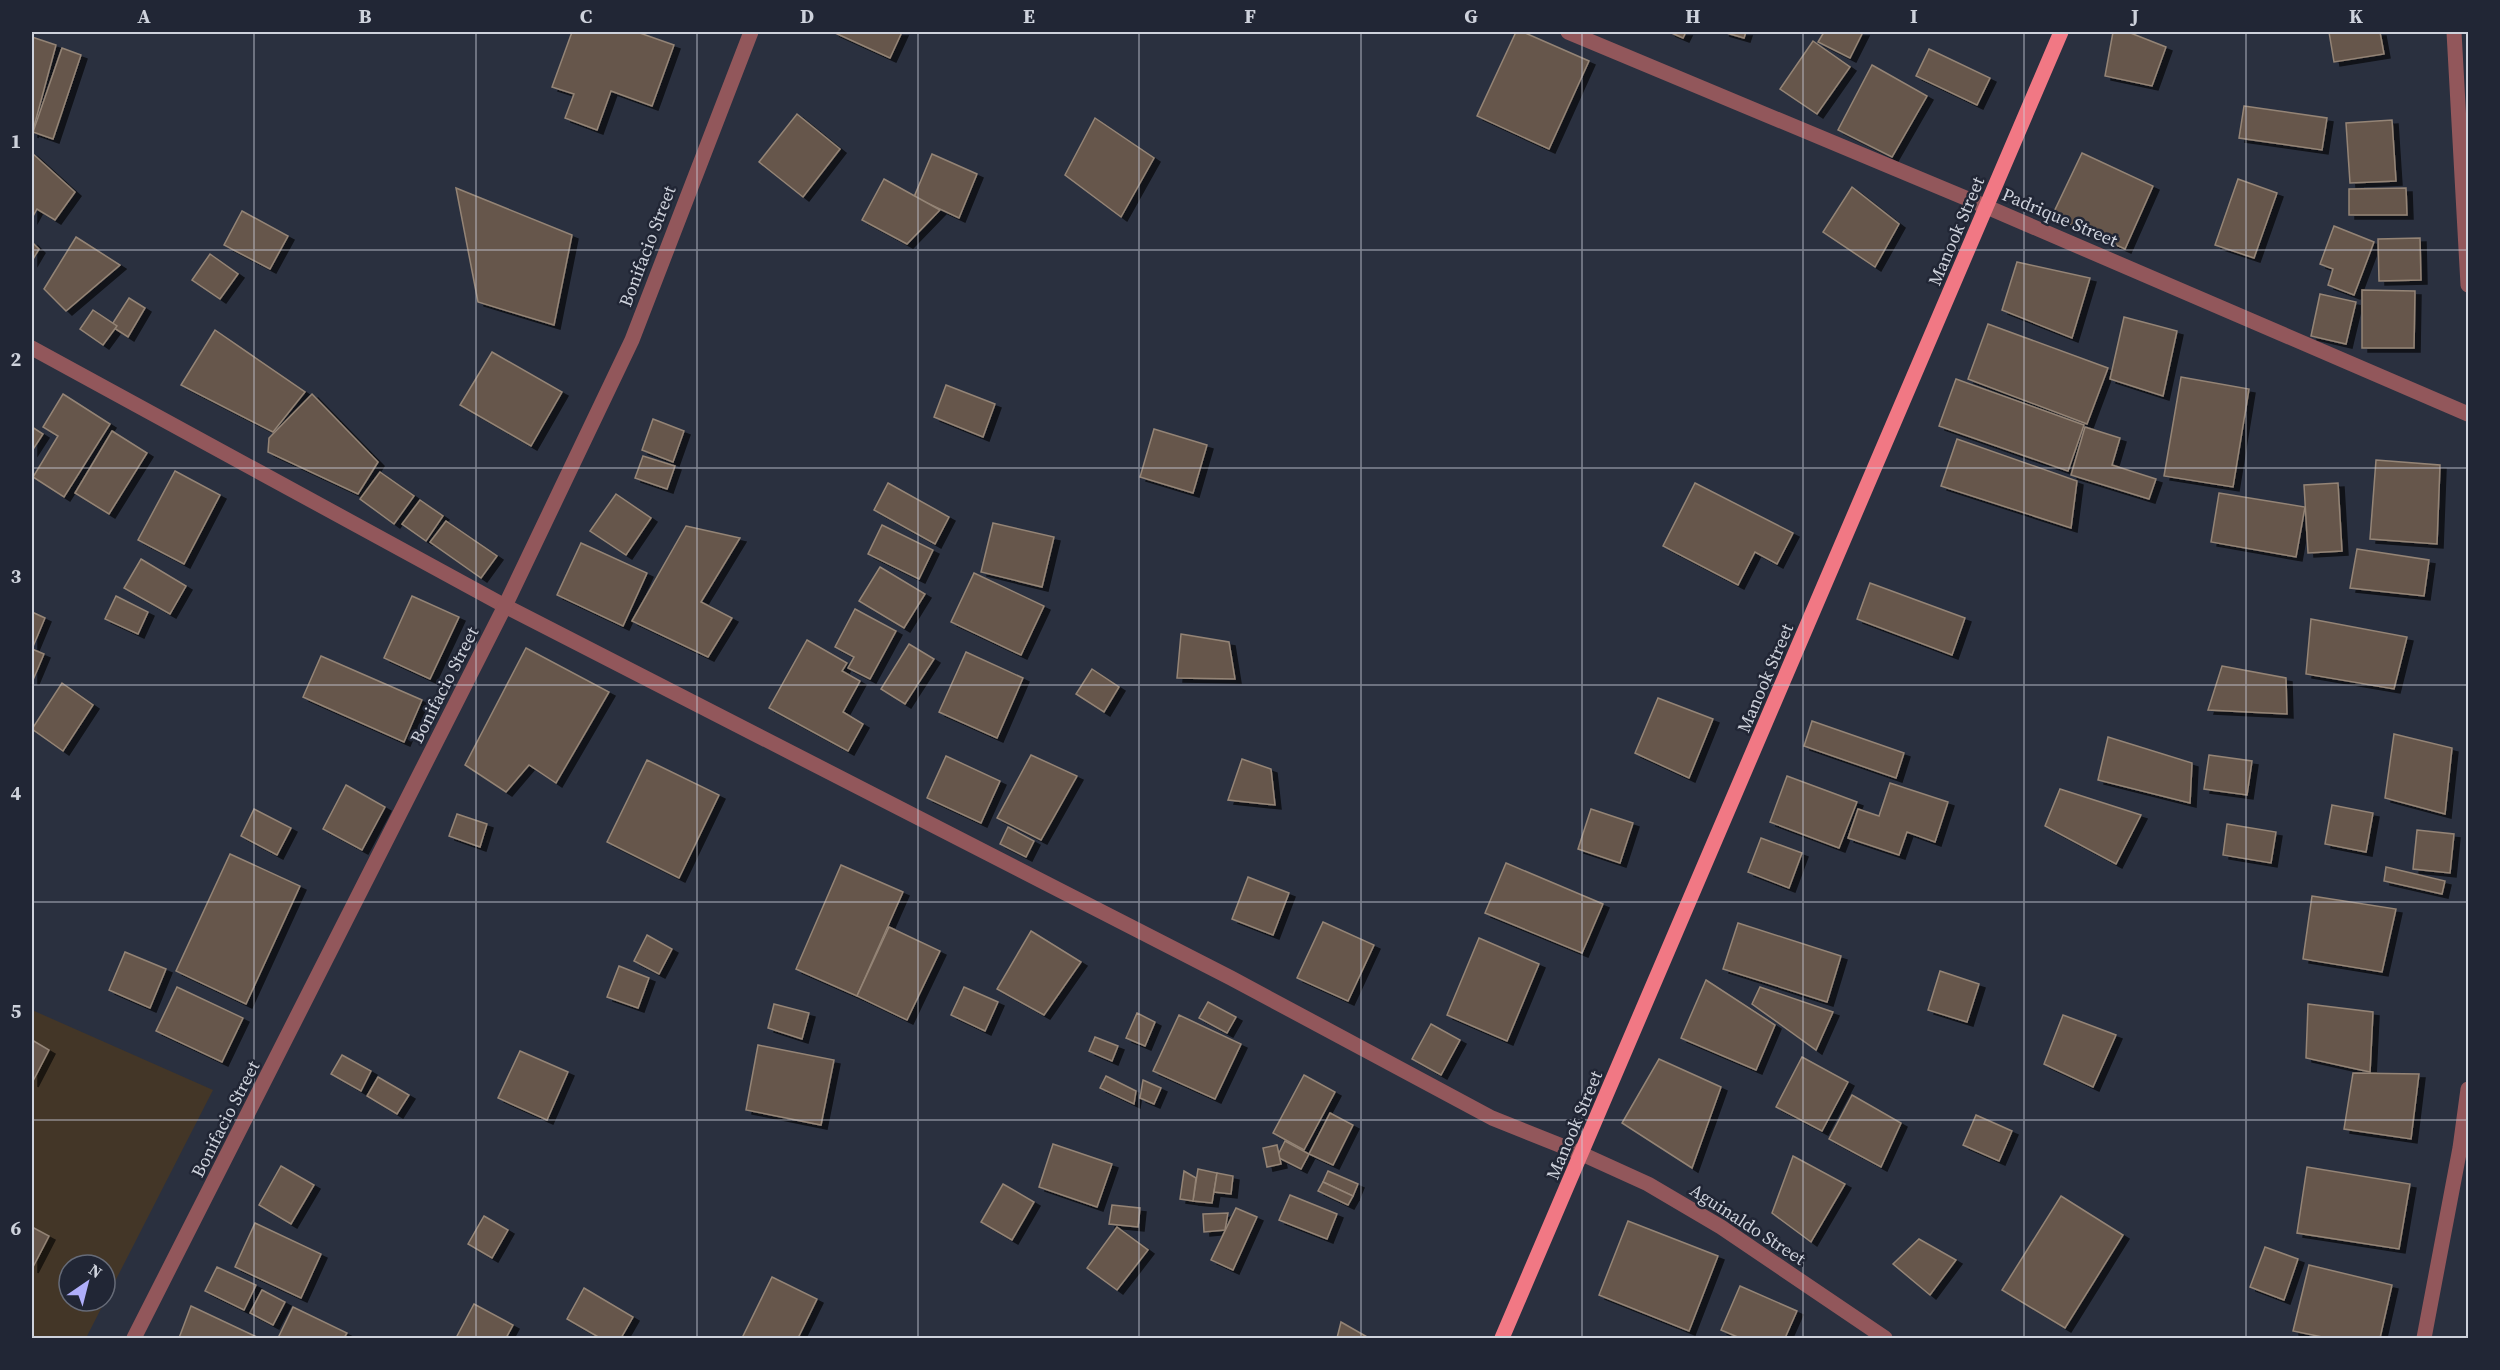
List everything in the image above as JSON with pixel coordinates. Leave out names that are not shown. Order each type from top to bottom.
[{"type":"main road","name":"Manook Street","points":[[1502,1338],[2061,32]]},
{"type":"street","name":"Bonifacio Street","points":[[134,1338],[505,606],[632,340],[750,32]]},
{"type":"street","name":"Padrique Street","points":[[1568,32],[1988,207],[2469,414]]},
{"type":"street","points":[[2454,32],[2469,285]]},
{"type":"street","name":"Aguinaldo Street","points":[[32,348],[505,606],[1231,978],[1492,1118],[1582,1154],[1648,1184],[1721,1227],[1885,1338]]},
{"type":"street","points":[[2424,1338],[2469,1089]]},
{"type":"shaded area","points":[[32,1010],[213,1090],[117,1278],[117,1253],[57,1253],[57,1313],[99,1313],[86,1338],[32,1338]]},
{"type":"building","points":[[572,32],[637,32],[674,45],[652,106],[611,91],[597,130],[565,118],[574,94],[552,87]]},
{"type":"building","points":[[833,32],[902,32],[890,58]]},
{"type":"building","points":[[1516,32],[1523,32],[1589,61],[1549,149],[1477,116]]},
{"type":"building","points":[[1669,32],[1686,32],[1683,38]]},
{"type":"building","points":[[1723,32],[1746,32],[1744,38]]},
{"type":"building","points":[[1824,32],[1863,32],[1850,58],[1818,42]]},
{"type":"building","points":[[2113,32],[2128,32],[2166,47],[2152,86],[2105,76]]},
{"type":"building","points":[[2329,32],[2380,32],[2384,54],[2334,62]]},
{"type":"building","points":[[32,37],[56,45],[32,134]]},
{"type":"building","points":[[1813,41],[1850,67],[1817,114],[1780,89]]},
{"type":"building","points":[[62,48],[81,55],[53,139],[33,132]]},
{"type":"building","points":[[1929,49],[1990,78],[1977,105],[1916,76]]},
{"type":"building","points":[[1872,65],[1927,96],[1892,157],[1838,130]]},
{"type":"building","points":[[2244,106],[2327,118],[2322,150],[2239,138]]},
{"type":"building","points":[[797,114],[840,149],[803,197],[759,162]]},
{"type":"building","points":[[1095,118],[1154,158],[1121,217],[1065,175]]},
{"type":"building","points":[[2392,120],[2396,181],[2350,183],[2346,123]]},
{"type":"building","points":[[32,153],[75,192],[55,220],[37,209],[32,218]]},
{"type":"building","points":[[2082,153],[2153,186],[2125,249],[2052,216]]},
{"type":"building","points":[[932,154],[977,174],[959,218],[914,197]]},
{"type":"building","points":[[884,179],[940,210],[907,244],[862,220]]},
{"type":"building","points":[[2238,179],[2277,193],[2254,258],[2215,245]]},
{"type":"building","points":[[1852,187],[1899,224],[1875,267],[1823,232]]},
{"type":"building","points":[[456,188],[572,235],[554,325],[478,302]]},
{"type":"building","points":[[2406,188],[2407,215],[2349,215],[2349,189]]},
{"type":"building","points":[[242,211],[288,236],[270,269],[224,245]]},
{"type":"building","points":[[2334,226],[2374,242],[2354,295],[2328,285],[2333,269],[2320,264]]},
{"type":"building","points":[[76,237],[120,265],[66,311],[44,289]]},
{"type":"building","points":[[2420,238],[2421,280],[2379,281],[2378,239]]},
{"type":"building","points":[[32,242],[39,249],[32,261]]},
{"type":"building","points":[[210,254],[238,274],[220,299],[192,280]]},
{"type":"building","points":[[2017,262],[2090,278],[2072,338],[2002,310]]},
{"type":"building","points":[[2362,290],[2415,291],[2414,348],[2362,348]]},
{"type":"building","points":[[2320,294],[2356,302],[2346,344],[2311,336]]},
{"type":"building","points":[[129,298],[145,308],[128,337],[111,326]]},
{"type":"building","points":[[93,310],[117,326],[103,345],[80,329]]},
{"type":"building","points":[[2124,317],[2177,331],[2163,396],[2110,379]]},
{"type":"building","points":[[1988,324],[2108,368],[2087,424],[1968,379]]},
{"type":"building","points":[[215,330],[305,392],[273,432],[181,385]]},
{"type":"building","points":[[492,352],[562,392],[531,446],[460,405]]},
{"type":"building","points":[[2181,377],[2249,389],[2233,487],[2164,476]]},
{"type":"building","points":[[1956,379],[2084,425],[2068,471],[1939,426]]},
{"type":"building","points":[[946,385],[995,404],[983,437],[934,417]]},
{"type":"building","points":[[63,394],[110,424],[64,497],[33,477],[58,436],[43,427]]},
{"type":"building","points":[[312,394],[378,462],[358,494],[268,452],[269,438]]},
{"type":"building","points":[[653,419],[684,431],[673,462],[642,450]]},
{"type":"building","points":[[32,427],[43,434],[32,451]]},
{"type":"building","points":[[2085,427],[2120,438],[2112,465],[2156,479],[2149,499],[2071,475]]},
{"type":"building","points":[[1154,429],[1207,445],[1193,493],[1140,477]]},
{"type":"building","points":[[112,431],[147,453],[109,514],[75,493]]},
{"type":"building","points":[[1957,439],[2077,481],[2071,528],[1941,486]]},
{"type":"building","points":[[643,456],[675,466],[667,489],[635,478]]},
{"type":"building","points":[[2376,460],[2440,465],[2437,544],[2370,539]]},
{"type":"building","points":[[175,471],[220,495],[184,564],[138,540]]},
{"type":"building","points":[[380,472],[414,496],[394,524],[360,499]]},
{"type":"building","points":[[888,483],[949,517],[935,544],[874,510]]},
{"type":"building","points":[[1695,483],[1793,533],[1777,564],[1755,552],[1738,585],[1663,546]]},
{"type":"building","points":[[2338,483],[2342,551],[2308,553],[2304,485]]},
{"type":"building","points":[[2219,493],[2305,507],[2296,557],[2211,542]]},
{"type":"building","points":[[616,494],[651,518],[626,555],[590,531]]},
{"type":"building","points":[[420,500],[443,516],[426,541],[402,524]]},
{"type":"building","points":[[446,521],[497,556],[481,578],[430,542]]},
{"type":"building","points":[[993,523],[1054,537],[1042,587],[981,572]]},
{"type":"building","points":[[882,525],[933,550],[919,579],[868,554]]},
{"type":"building","points":[[686,526],[740,538],[701,602],[732,618],[708,657],[632,621]]},
{"type":"building","points":[[581,543],[647,573],[623,626],[557,595]]},
{"type":"building","points":[[2357,549],[2429,560],[2424,596],[2350,588]]},
{"type":"building","points":[[141,559],[186,586],[170,614],[124,588]]},
{"type":"building","points":[[880,567],[925,594],[904,628],[859,601]]},
{"type":"building","points":[[974,573],[1044,606],[1021,655],[951,622]]},
{"type":"building","points":[[1870,583],[1965,618],[1952,655],[1857,619]]},
{"type":"building","points":[[116,596],[148,612],[138,634],[105,619]]},
{"type":"building","points":[[412,596],[459,617],[430,679],[384,658]]},
{"type":"building","points":[[855,609],[896,631],[870,679],[848,668],[854,657],[835,647]]},
{"type":"building","points":[[32,612],[45,618],[32,649]]},
{"type":"building","points":[[2311,619],[2407,637],[2394,689],[2306,674]]},
{"type":"building","points":[[1181,634],[1229,642],[1235,679],[1177,678]]},
{"type":"building","points":[[807,640],[847,663],[842,671],[860,681],[843,712],[863,724],[848,751],[769,708]]},
{"type":"building","points":[[909,644],[934,659],[905,704],[881,689]]},
{"type":"building","points":[[526,648],[609,692],[556,783],[529,765],[506,792],[465,765]]},
{"type":"building","points":[[32,649],[44,654],[33,680],[32,680]]},
{"type":"building","points":[[966,652],[1023,678],[997,738],[939,712]]},
{"type":"building","points":[[321,656],[422,700],[404,742],[303,697]]},
{"type":"building","points":[[2222,666],[2286,678],[2287,714],[2208,710]]},
{"type":"building","points":[[1092,669],[1119,687],[1104,712],[1076,694]]},
{"type":"building","points":[[62,683],[93,705],[63,751],[32,729]]},
{"type":"building","points":[[1658,698],[1713,719],[1689,778],[1635,753]]},
{"type":"building","points":[[1812,721],[1904,753],[1896,778],[1804,746]]},
{"type":"building","points":[[2394,734],[2452,748],[2445,814],[2385,798]]},
{"type":"building","points":[[2108,737],[2192,763],[2190,803],[2098,780]]},
{"type":"building","points":[[1031,755],[1077,776],[1041,840],[997,818]]},
{"type":"building","points":[[2209,755],[2252,761],[2247,795],[2204,789]]},
{"type":"building","points":[[946,756],[1000,781],[981,823],[927,798]]},
{"type":"building","points":[[1242,759],[1271,769],[1275,805],[1228,800]]},
{"type":"building","points":[[647,760],[719,795],[679,878],[607,842]]},
{"type":"building","points":[[1787,776],[1857,802],[1839,848],[1770,822]]},
{"type":"building","points":[[1890,783],[1948,802],[1935,842],[1907,832],[1899,855],[1848,838],[1858,809],[1879,816]]},
{"type":"building","points":[[346,785],[385,807],[362,850],[323,829]]},
{"type":"building","points":[[2060,789],[2141,815],[2116,864],[2045,826]]},
{"type":"building","points":[[2332,805],[2373,813],[2366,852],[2325,844]]},
{"type":"building","points":[[254,809],[291,828],[277,855],[241,836]]},
{"type":"building","points":[[1591,809],[1633,823],[1620,863],[1578,849]]},
{"type":"building","points":[[457,814],[487,824],[480,847],[449,836]]},
{"type":"building","points":[[2227,824],[2276,832],[2271,863],[2223,855]]},
{"type":"building","points":[[1008,827],[1034,841],[1026,857],[1000,844]]},
{"type":"building","points":[[2417,830],[2454,834],[2450,873],[2413,869]]},
{"type":"building","points":[[1761,838],[1802,853],[1789,888],[1748,872]]},
{"type":"building","points":[[230,854],[300,886],[246,1004],[176,971]]},
{"type":"building","points":[[1506,863],[1603,904],[1582,953],[1485,913]]},
{"type":"building","points":[[841,865],[903,892],[857,996],[796,969]]},
{"type":"building","points":[[2386,867],[2445,881],[2442,894],[2384,881]]},
{"type":"building","points":[[1248,877],[1289,893],[1273,935],[1232,919]]},
{"type":"building","points":[[2312,896],[2396,909],[2382,972],[2303,959]]},
{"type":"building","points":[[1323,922],[1374,945],[1348,1001],[1297,978]]},
{"type":"building","points":[[1738,923],[1841,956],[1827,1002],[1723,969]]},
{"type":"building","points":[[889,927],[940,951],[907,1020],[857,996]]},
{"type":"building","points":[[1031,931],[1081,962],[1044,1015],[997,989]]},
{"type":"building","points":[[647,935],[672,949],[659,974],[634,961]]},
{"type":"building","points":[[1479,938],[1539,964],[1507,1041],[1447,1015]]},
{"type":"building","points":[[125,952],[166,969],[150,1008],[109,990]]},
{"type":"building","points":[[619,966],[649,978],[638,1008],[607,997]]},
{"type":"building","points":[[1940,971],[1979,984],[1967,1022],[1928,1010]]},
{"type":"building","points":[[1706,980],[1775,1025],[1756,1070],[1681,1038]]},
{"type":"building","points":[[177,987],[243,1018],[222,1062],[156,1031]]},
{"type":"building","points":[[964,987],[998,1002],[985,1031],[951,1015]]},
{"type":"building","points":[[1760,987],[1833,1012],[1816,1050],[1752,1004]]},
{"type":"building","points":[[1208,1002],[1236,1017],[1227,1033],[1199,1018]]},
{"type":"building","points":[[774,1004],[809,1013],[802,1039],[768,1028]]},
{"type":"building","points":[[2308,1004],[2373,1012],[2370,1072],[2306,1058]]},
{"type":"building","points":[[1137,1013],[1155,1022],[1145,1046],[1126,1038]]},
{"type":"building","points":[[1179,1015],[1241,1044],[1215,1099],[1153,1071]]},
{"type":"building","points":[[2063,1015],[2116,1035],[2093,1087],[2044,1064]]},
{"type":"building","points":[[1431,1024],[1460,1040],[1441,1075],[1412,1059]]},
{"type":"building","points":[[1095,1037],[1118,1046],[1112,1061],[1089,1051]]},
{"type":"building","points":[[32,1040],[49,1050],[32,1083]]},
{"type":"building","points":[[758,1045],[834,1060],[821,1125],[746,1110]]},
{"type":"building","points":[[520,1051],[568,1072],[547,1120],[498,1098]]},
{"type":"building","points":[[342,1055],[371,1071],[361,1091],[331,1074]]},
{"type":"building","points":[[1802,1057],[1848,1082],[1822,1131],[1776,1107]]},
{"type":"building","points":[[1659,1059],[1721,1087],[1692,1168],[1622,1123]]},
{"type":"building","points":[[2353,1073],[2419,1074],[2411,1139],[2344,1129]]},
{"type":"building","points":[[1304,1075],[1335,1092],[1304,1150],[1273,1133]]},
{"type":"building","points":[[1106,1076],[1136,1091],[1134,1104],[1100,1088]]},
{"type":"building","points":[[378,1077],[409,1095],[397,1114],[367,1096]]},
{"type":"building","points":[[1143,1080],[1161,1088],[1154,1104],[1140,1098]]},
{"type":"building","points":[[1852,1095],[1901,1123],[1881,1167],[1829,1139]]},
{"type":"building","points":[[1330,1113],[1353,1125],[1333,1165],[1309,1154]]},
{"type":"building","points":[[1976,1115],[2012,1131],[1999,1161],[1963,1145]]},
{"type":"building","points":[[1285,1141],[1309,1154],[1301,1169],[1277,1157]]},
{"type":"building","points":[[1053,1144],[1112,1164],[1097,1207],[1039,1187]]},
{"type":"building","points":[[1277,1145],[1281,1164],[1267,1167],[1263,1148]]},
{"type":"building","points":[[1793,1156],[1845,1184],[1811,1242],[1772,1213]]},
{"type":"building","points":[[281,1166],[314,1185],[291,1224],[259,1205]]},
{"type":"building","points":[[2307,1167],[2410,1184],[2399,1249],[2297,1233]]},
{"type":"building","points":[[1198,1169],[1217,1173],[1212,1203],[1193,1201]]},
{"type":"building","points":[[1184,1171],[1196,1178],[1193,1201],[1180,1199]]},
{"type":"building","points":[[1328,1171],[1358,1184],[1353,1196],[1323,1182]]},
{"type":"building","points":[[1217,1173],[1233,1176],[1231,1194],[1214,1192]]},
{"type":"building","points":[[1323,1182],[1353,1196],[1348,1205],[1318,1191]]},
{"type":"building","points":[[1003,1184],[1034,1202],[1012,1240],[981,1222]]},
{"type":"building","points":[[1290,1195],[1337,1214],[1327,1239],[1279,1220]]},
{"type":"building","points":[[2061,1196],[2123,1235],[2065,1328],[2002,1290]]},
{"type":"building","points":[[1112,1205],[1140,1208],[1138,1227],[1109,1224]]},
{"type":"building","points":[[1236,1208],[1257,1217],[1233,1270],[1211,1260]]},
{"type":"building","points":[[1228,1213],[1225,1230],[1204,1232],[1203,1214]]},
{"type":"building","points":[[484,1216],[508,1230],[492,1258],[468,1244]]},
{"type":"building","points":[[1628,1221],[1718,1256],[1689,1331],[1599,1295]]},
{"type":"building","points":[[255,1223],[321,1254],[301,1298],[235,1267]]},
{"type":"building","points":[[32,1227],[49,1236],[32,1269]]},
{"type":"building","points":[[1117,1227],[1148,1250],[1117,1290],[1087,1268]]},
{"type":"building","points":[[1919,1239],[1956,1260],[1930,1295],[1893,1264]]},
{"type":"building","points":[[2265,1247],[2298,1259],[2284,1300],[2250,1287]]},
{"type":"building","points":[[2309,1265],[2392,1285],[2380,1338],[2327,1338],[2293,1331]]},
{"type":"building","points":[[217,1267],[256,1285],[244,1310],[205,1291]]},
{"type":"building","points":[[772,1277],[817,1299],[798,1338],[742,1338]]},
{"type":"building","points":[[1740,1286],[1797,1311],[1785,1338],[1740,1338],[1721,1330]]},
{"type":"building","points":[[584,1288],[633,1317],[621,1338],[600,1338],[567,1319]]},
{"type":"building","points":[[262,1290],[285,1302],[273,1325],[250,1313]]},
{"type":"building","points":[[474,1304],[513,1325],[506,1338],[456,1338]]},
{"type":"building","points":[[191,1306],[259,1338],[179,1338]]},
{"type":"building","points":[[293,1307],[347,1333],[344,1338],[278,1338]]},
{"type":"building","points":[[1341,1322],[1369,1338],[1337,1338]]}]
